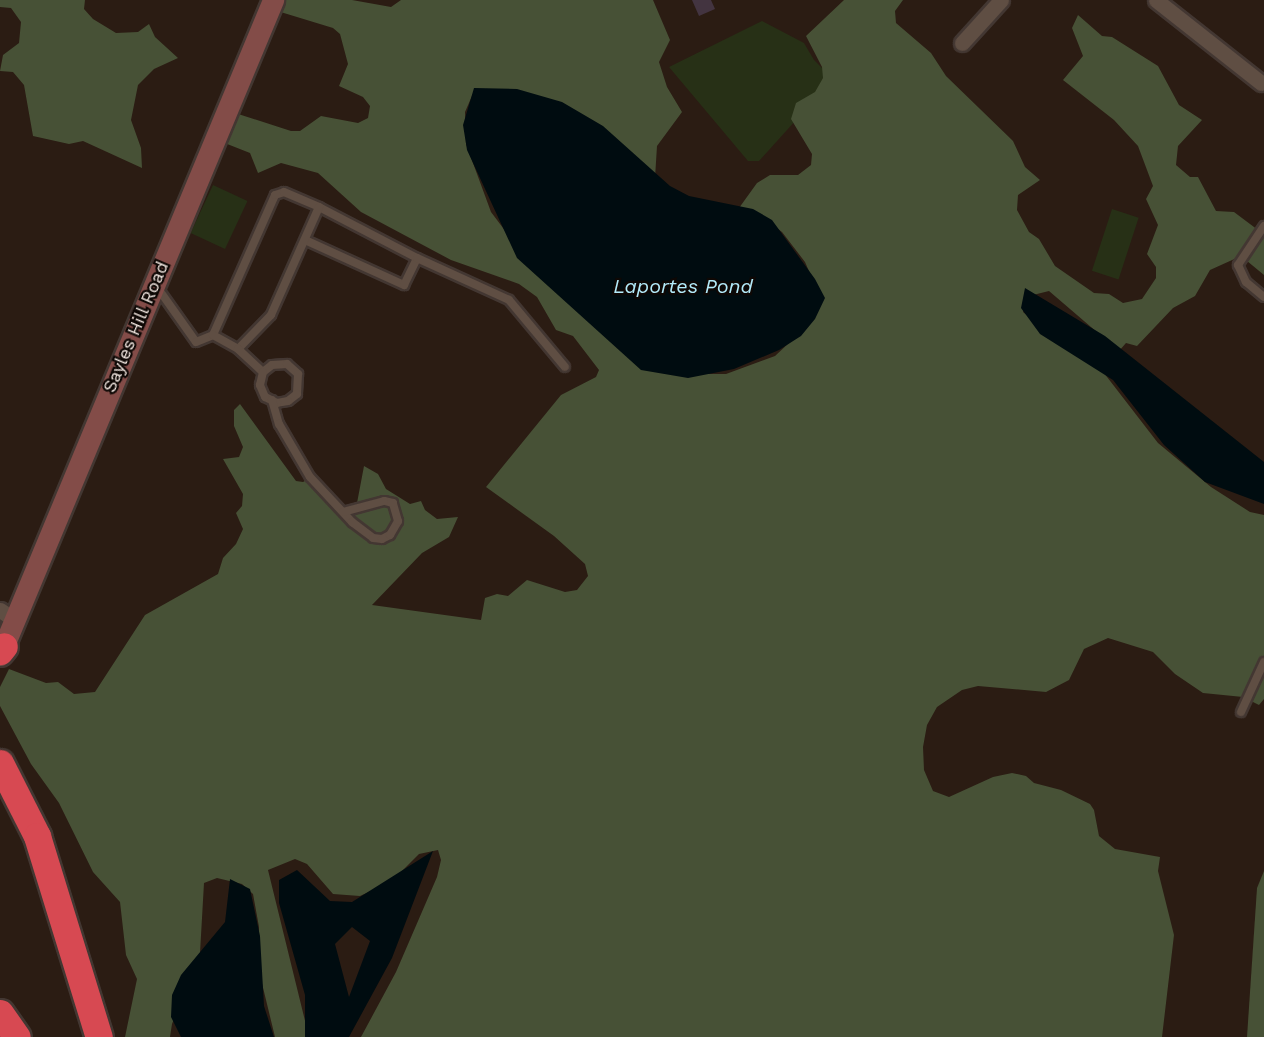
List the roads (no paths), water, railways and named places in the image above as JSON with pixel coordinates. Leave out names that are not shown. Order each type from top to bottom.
[{"type":"highway","points":[[0,763],[37,836],[99,1037]]},
{"type":"highway","points":[[0,771],[16,792]]},
{"type":"highway","points":[[0,1013],[17,1037]]},
{"type":"main road","name":"Sayles Hill Road","points":[[1,650],[7,615],[155,283],[273,0]]},
{"type":"street","points":[[962,43],[1001,0]]},
{"type":"street","points":[[1156,0],[1263,84]]},
{"type":"lane","points":[[155,283],[196,342],[213,335],[275,195],[284,192],[319,207],[417,258],[509,300],[565,367]]},
{"type":"lane","points":[[238,349],[271,315],[319,207]]},
{"type":"lane","points":[[1264,226],[1238,265],[1246,282],[1264,297]]},
{"type":"lane","points":[[304,240],[404,285],[417,258]]},
{"type":"lane","points":[[213,335],[238,349],[263,372]]},
{"type":"lane","points":[[287,364],[298,374],[297,394],[288,401],[265,397],[260,385],[263,372],[272,365],[287,364]]},
{"type":"lane","points":[[272,400],[279,424],[310,477],[344,512],[373,538],[390,535],[398,521],[393,503],[384,501],[344,512]]},
{"type":"lane","points":[[1241,712],[1264,662]]},
{"type":"water","name":"Laportes Pond","points":[[474,88],[517,89],[562,102],[603,126],[670,186],[689,196],[753,209],[772,220],[815,279],[825,298],[815,319],[801,336],[779,350],[734,369],[688,378],[641,370],[517,258],[467,150],[463,125]]},
{"type":"water","points":[[1025,288],[1105,336],[1264,462],[1264,504],[1205,482],[1164,445],[1113,380],[1040,334],[1021,308]]},
{"type":"water","points":[[433,851],[392,958],[349,1037],[305,1037],[305,995],[279,903],[279,880],[297,870],[330,901],[352,902]],"holes":[[[352,927],[370,941],[349,997],[335,944]]]},
{"type":"water","points":[[230,879],[250,889],[260,936],[264,1006],[274,1037],[181,1037],[171,1017],[172,995],[181,975],[225,922]]}]
